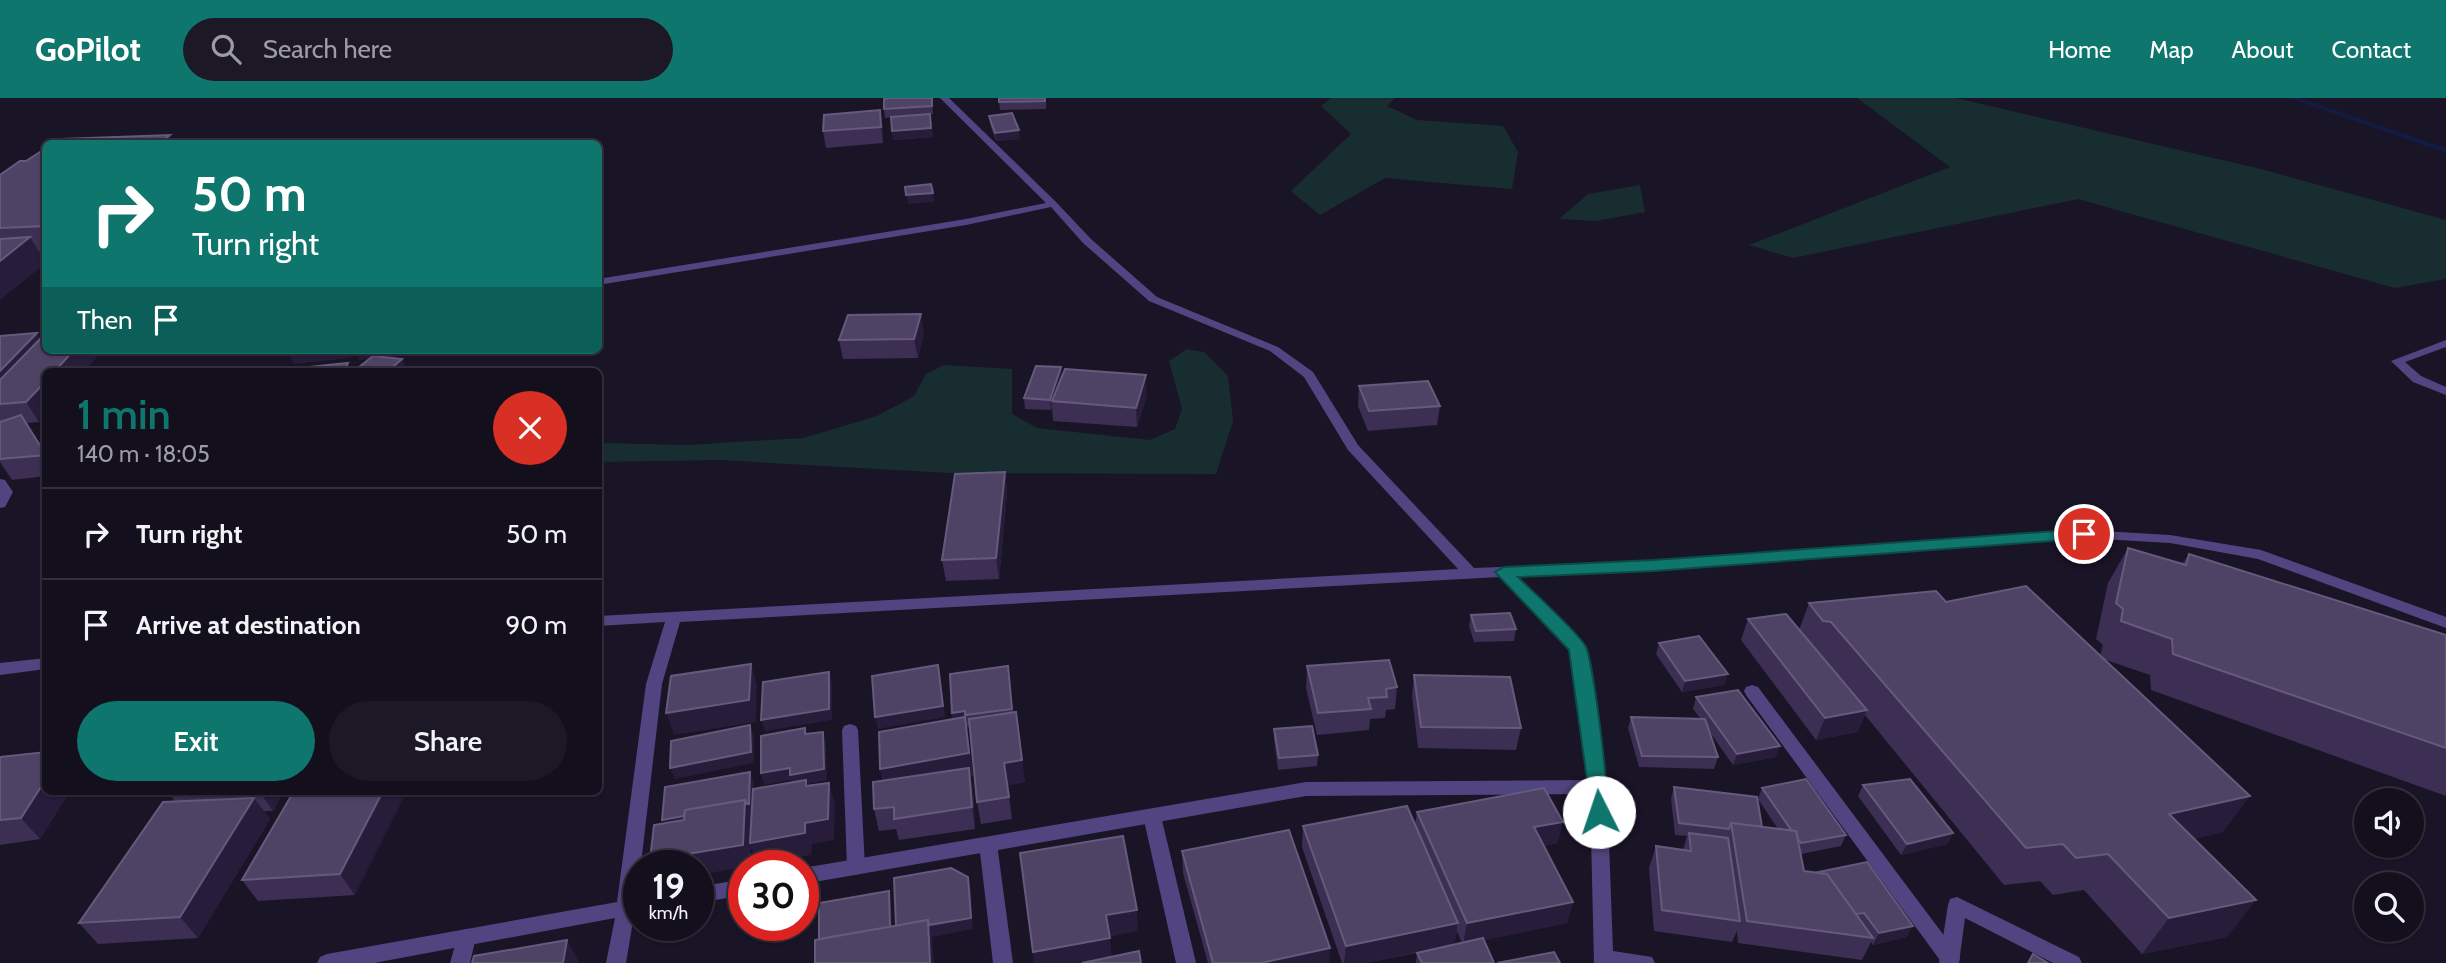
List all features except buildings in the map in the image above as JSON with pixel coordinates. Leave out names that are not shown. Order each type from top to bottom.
[{"type":"street","points":[[944,98],[1054,204],[1087,241],[1153,299],[1274,349],[1309,375],[1353,447],[1470,573]]},
{"type":"street","points":[[602,281],[966,222],[1054,204]]},
{"type":"street","points":[[2446,343],[2397,361],[2417,379],[2446,391]]},
{"type":"street","points":[[0,483],[6,492],[0,504]]},
{"type":"street","points":[[602,621],[1470,573],[1654,566],[2084,534],[2170,539],[2261,555],[2446,622]]},
{"type":"street","points":[[1504,572],[1578,648],[1598,787],[1604,961],[1645,963]]},
{"type":"street","points":[[638,850],[654,684],[674,617]]},
{"type":"street","points":[[0,669],[42,664]]},
{"type":"street","points":[[1752,691],[1950,961]]},
{"type":"street","points":[[850,730],[856,867]]},
{"type":"street","points":[[819,873],[1306,789],[1598,787]]},
{"type":"street","points":[[1152,816],[1186,963]]},
{"type":"street","points":[[988,844],[1003,963]]},
{"type":"street","points":[[1950,961],[1957,905],[2071,963]]},
{"type":"street","points":[[327,963],[623,909]]},
{"type":"street","points":[[460,963],[466,937]]},
{"type":"street","points":[[616,963],[623,938]]},
{"type":"green space","points":[[1331,98],[1395,98],[1387,106],[1417,120],[1503,126],[1518,152],[1512,189],[1385,178],[1320,215],[1291,191],[1351,134],[1321,106]]},
{"type":"green space","points":[[1857,98],[1956,98],[2261,169],[2446,220],[2446,279],[2395,288],[2078,199],[1793,258],[1749,245],[1950,167]]},
{"type":"green space","points":[[1640,185],[1645,212],[1596,221],[1559,219],[1588,194]]},
{"type":"green space","points":[[1187,349],[1204,352],[1228,376],[1233,421],[1216,474],[950,473],[719,460],[602,462],[602,443],[688,445],[803,438],[877,416],[914,396],[926,374],[944,365],[1012,369],[1012,414],[1037,428],[1150,440],[1175,429],[1182,409],[1169,361]]},
{"type":"waterway","points":[[2293,98],[2446,151]]},
{"type":"route","points":[[1599,812],[1598,787],[1578,648],[1504,572],[1654,566],[2084,534]]}]
